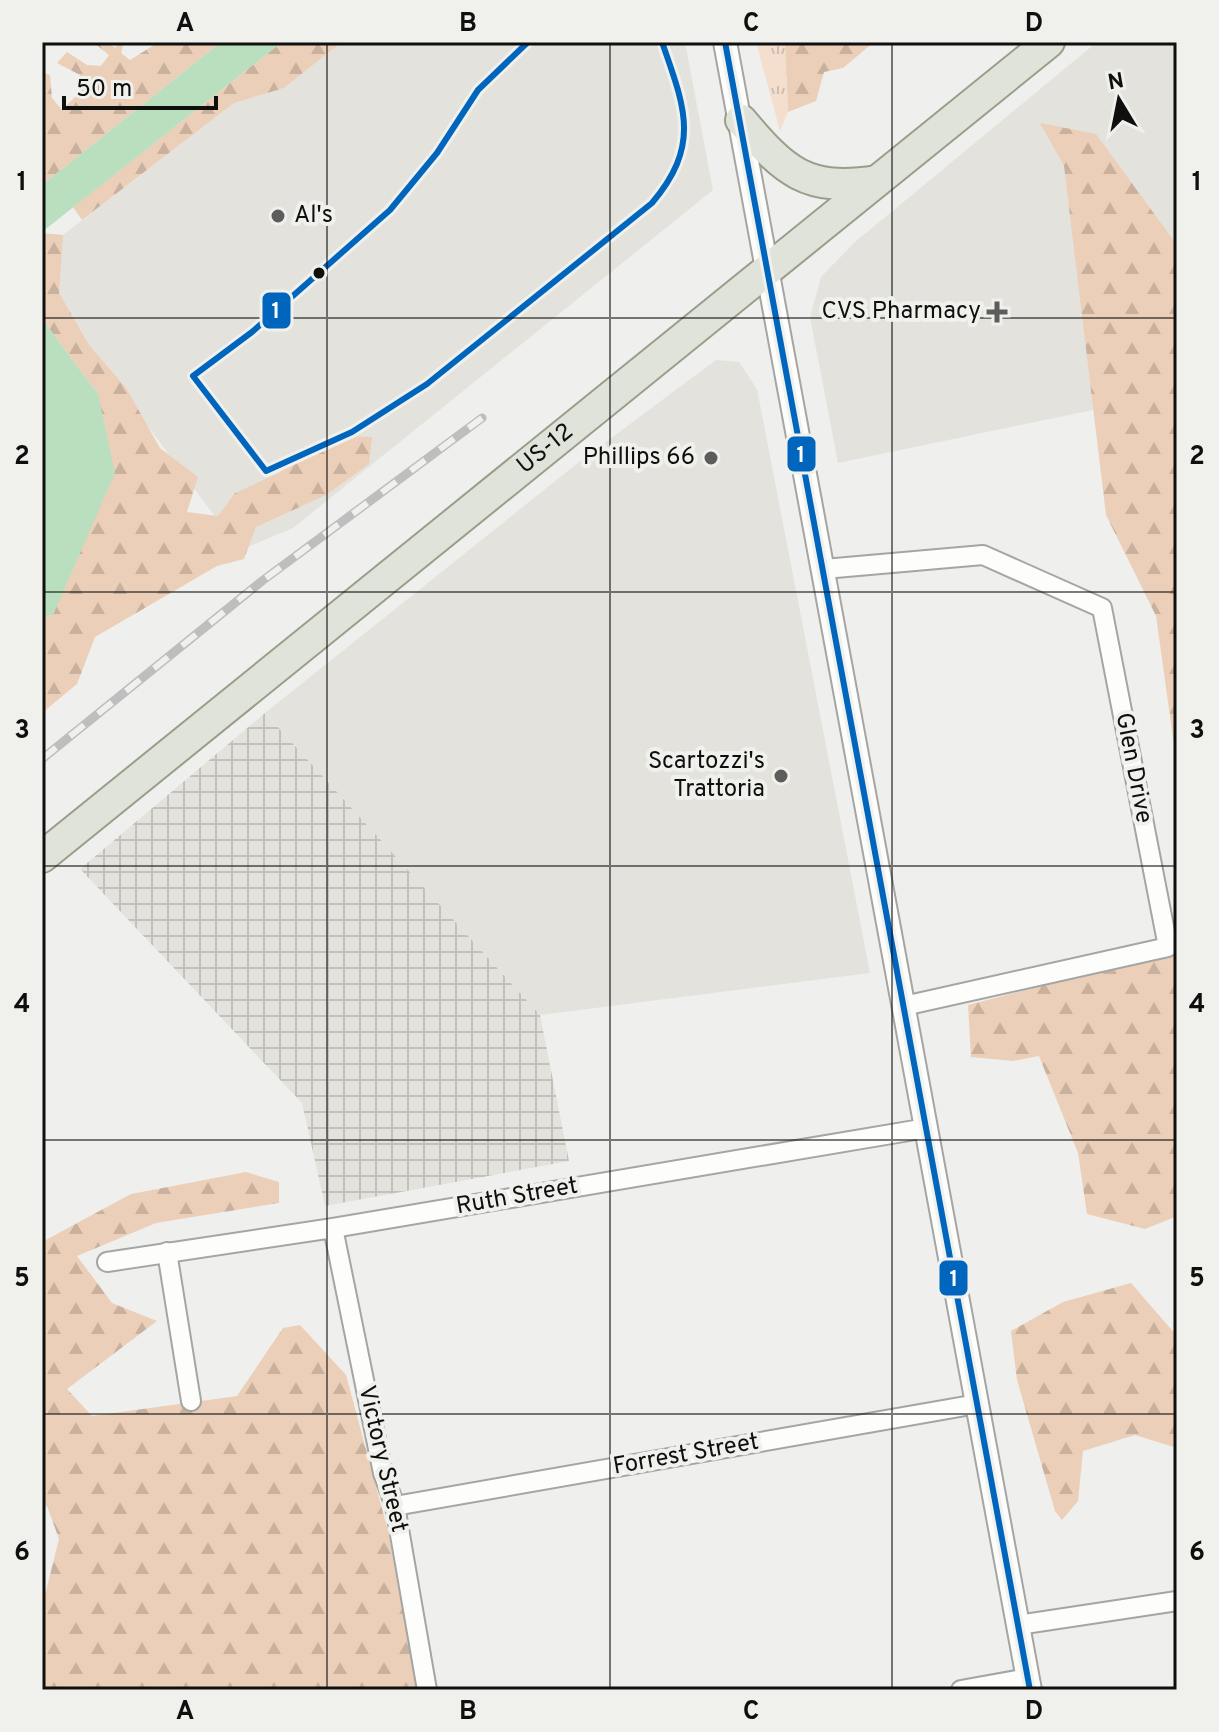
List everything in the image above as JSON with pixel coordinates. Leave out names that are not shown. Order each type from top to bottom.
[{"type":"main road","name":"US-12","points":[[42,857],[1049,42]]},
{"type":"main road","points":[[741,120],[792,174],[816,183],[843,187],[879,181]]},
{"type":"street","points":[[725,42],[1029,1684],[961,1690]]},
{"type":"street","name":"Glen Drive","points":[[824,569],[983,555],[1102,608],[1168,947],[904,1006]]},
{"type":"street","name":"Ruth Street","points":[[107,1262],[333,1228],[927,1128]]},
{"type":"street","name":"Victory Street","points":[[333,1228],[383,1473],[395,1506],[427,1690]]},
{"type":"street","points":[[167,1252],[191,1401]]},
{"type":"street","name":"Forrest Street","points":[[395,1506],[977,1404]]},
{"type":"street","points":[[1018,1625],[1177,1601]]},
{"type":"shaded area","points":[[221,42],[282,42],[42,232],[42,185]]},
{"type":"shaded area","points":[[342,42],[685,42],[713,190],[293,528],[240,550],[42,284],[42,263],[63,235],[234,103],[284,88]]},
{"type":"shaded area","points":[[1097,42],[1177,42],[1177,381],[1155,397],[838,463],[810,317],[821,277],[855,242]]},
{"type":"shaded area","points":[[42,319],[98,394],[115,473],[53,615],[42,617]]},
{"type":"shaded area","points":[[716,360],[739,362],[757,389],[870,973],[540,1015],[265,713],[579,462]]},
{"type":"shaded area","points":[[265,713],[540,1015],[569,1161],[325,1206],[302,1103],[80,869]]},
{"type":"green space","points":[[93,42],[109,42],[115,48],[119,42],[124,42],[121,53],[130,60],[159,42],[221,42],[42,185],[42,72],[50,75],[52,98],[62,110],[78,94],[80,75],[57,63],[67,52],[87,65],[101,66],[109,55]]},
{"type":"green space","points":[[282,42],[342,42],[284,88],[234,103],[82,220],[73,207]]},
{"type":"green space","points":[[756,42],[785,42],[788,112],[780,131]]},
{"type":"green space","points":[[785,42],[874,42],[843,68],[824,72],[816,101],[788,112]]},
{"type":"green space","points":[[1040,123],[1096,134],[1177,245],[1177,766],[1156,616],[1106,515],[1064,166]]},
{"type":"green space","points":[[42,233],[63,235],[59,293],[89,345],[126,388],[160,448],[198,477],[187,512],[218,516],[235,493],[279,473],[303,454],[344,436],[372,437],[369,464],[326,495],[256,527],[244,559],[217,566],[95,637],[77,684],[42,713],[42,617],[53,615],[98,394],[42,319]]},
{"type":"green space","points":[[1177,951],[1177,1220],[1175,1217],[1145,1229],[1087,1214],[1078,1153],[1039,1056],[1013,1061],[971,1057],[968,1005]]},
{"type":"green space","points":[[246,1172],[279,1182],[279,1203],[156,1223],[77,1256],[112,1303],[157,1321],[67,1389],[92,1416],[237,1396],[283,1328],[300,1325],[346,1375],[388,1531],[417,1690],[42,1690],[42,1607],[59,1539],[47,1506],[42,1505],[42,1242],[131,1194]]},
{"type":"green space","points":[[1131,1283],[1177,1336],[1177,1448],[1135,1435],[1083,1451],[1078,1501],[1062,1520],[1055,1511],[1017,1380],[1011,1331],[1063,1302]]},
{"type":"railway","points":[[42,759],[262,581],[482,418]]},
{"type":"transit line","name":"1","points":[[528,42],[478,90],[437,153],[390,210],[252,332],[193,376],[266,471],[352,432],[427,384],[652,203],[677,163],[683,144],[682,107],[662,42]]},
{"type":"transit line","name":"1","points":[[725,42],[1030,1690]]},
{"type":"place","name":"Al's","points":[[278,216]]},
{"type":"place","name":"CVS Pharmacy","points":[[997,312]]},
{"type":"place","name":"Phillips 66","points":[[711,458]]},
{"type":"place","name":"Scartozzi's Trattoria","points":[[781,776]]}]
